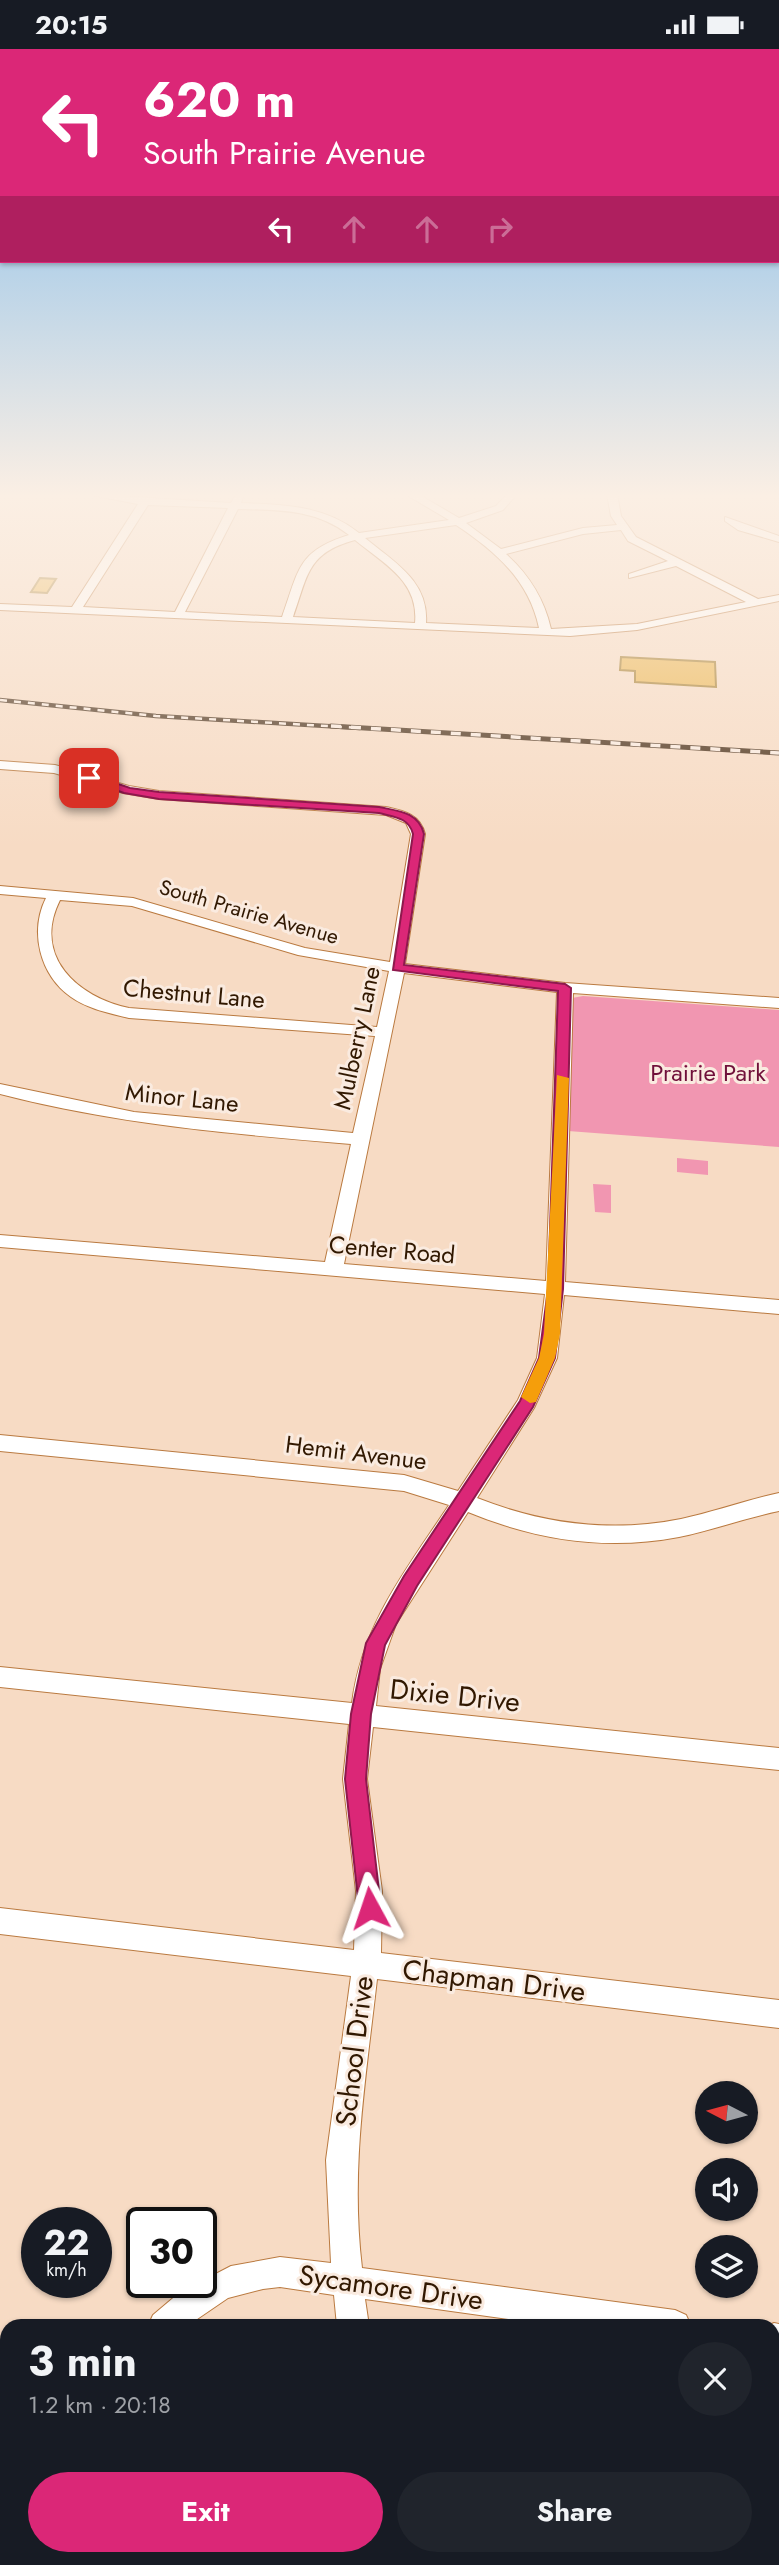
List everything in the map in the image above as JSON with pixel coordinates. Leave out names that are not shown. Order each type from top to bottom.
[{"type":"street","points":[[84,611],[546,633],[620,630],[714,611]]},
{"type":"street","points":[[178,616],[180,611]]},
{"type":"street","points":[[286,621],[290,611]]},
{"type":"street","points":[[420,628],[423,611]]},
{"type":"street","points":[[541,611],[546,633]]},
{"type":"street","name":"Mulberry Lane","points":[[0,765],[55,769],[128,790],[159,795],[379,810],[409,818],[416,825],[418,834],[397,968],[333,1269]]},
{"type":"street","name":"South Prairie Avenue","points":[[0,890],[134,902],[303,952],[397,968],[565,988],[779,1003]]},
{"type":"street","name":"Chestnut Lane","points":[[56,894],[42,924],[44,940],[59,979],[86,1000],[129,1013],[383,1032]]},
{"type":"street","name":"School Drive","points":[[352,2319],[342,2229],[341,2160],[365,1964],[369,1891],[355,1779],[368,1669],[386,1620],[527,1403],[539,1377],[552,1334],[565,988]]},
{"type":"street","name":"Minor Lane","points":[[0,1089],[66,1106],[145,1120],[361,1139]]},
{"type":"street","name":"Center Road","points":[[0,1241],[779,1307]]},
{"type":"street","name":"Hemit Avenue","points":[[0,1443],[430,1487],[525,1524],[597,1535],[667,1531],[779,1502]]},
{"type":"street","name":"Dixie Drive","points":[[0,1677],[779,1759]]},
{"type":"street","name":"Chapman Drive","points":[[0,1921],[779,2014]]},
{"type":"street","name":"Sycamore Drive","points":[[172,2319],[201,2295],[243,2276],[280,2272],[625,2319]]},
{"type":"green space","name":"Prairie Park","points":[[583,996],[779,1010],[779,1147],[568,1131],[572,998]]},
{"type":"green space","points":[[677,1158],[708,1161],[708,1175],[677,1172]]},
{"type":"green space","points":[[593,1184],[611,1185],[611,1213],[595,1212]]},
{"type":"building","points":[[621,657],[715,662],[716,687],[635,682],[635,671],[620,670]]},
{"type":"railway","points":[[0,700],[156,716],[360,728]]},
{"type":"railway","points":[[331,726],[779,753]]},
{"type":"slow traffic","points":[[530,1397],[547,1358],[552,1334],[562,1078]]},
{"type":"route","points":[[89,778],[118,788],[159,795],[379,810],[406,816],[418,828],[418,834],[397,968],[565,988],[555,1289],[552,1334],[547,1358],[527,1403],[410,1581],[386,1620],[376,1643],[368,1669],[361,1714],[355,1779],[370,1908]]}]
